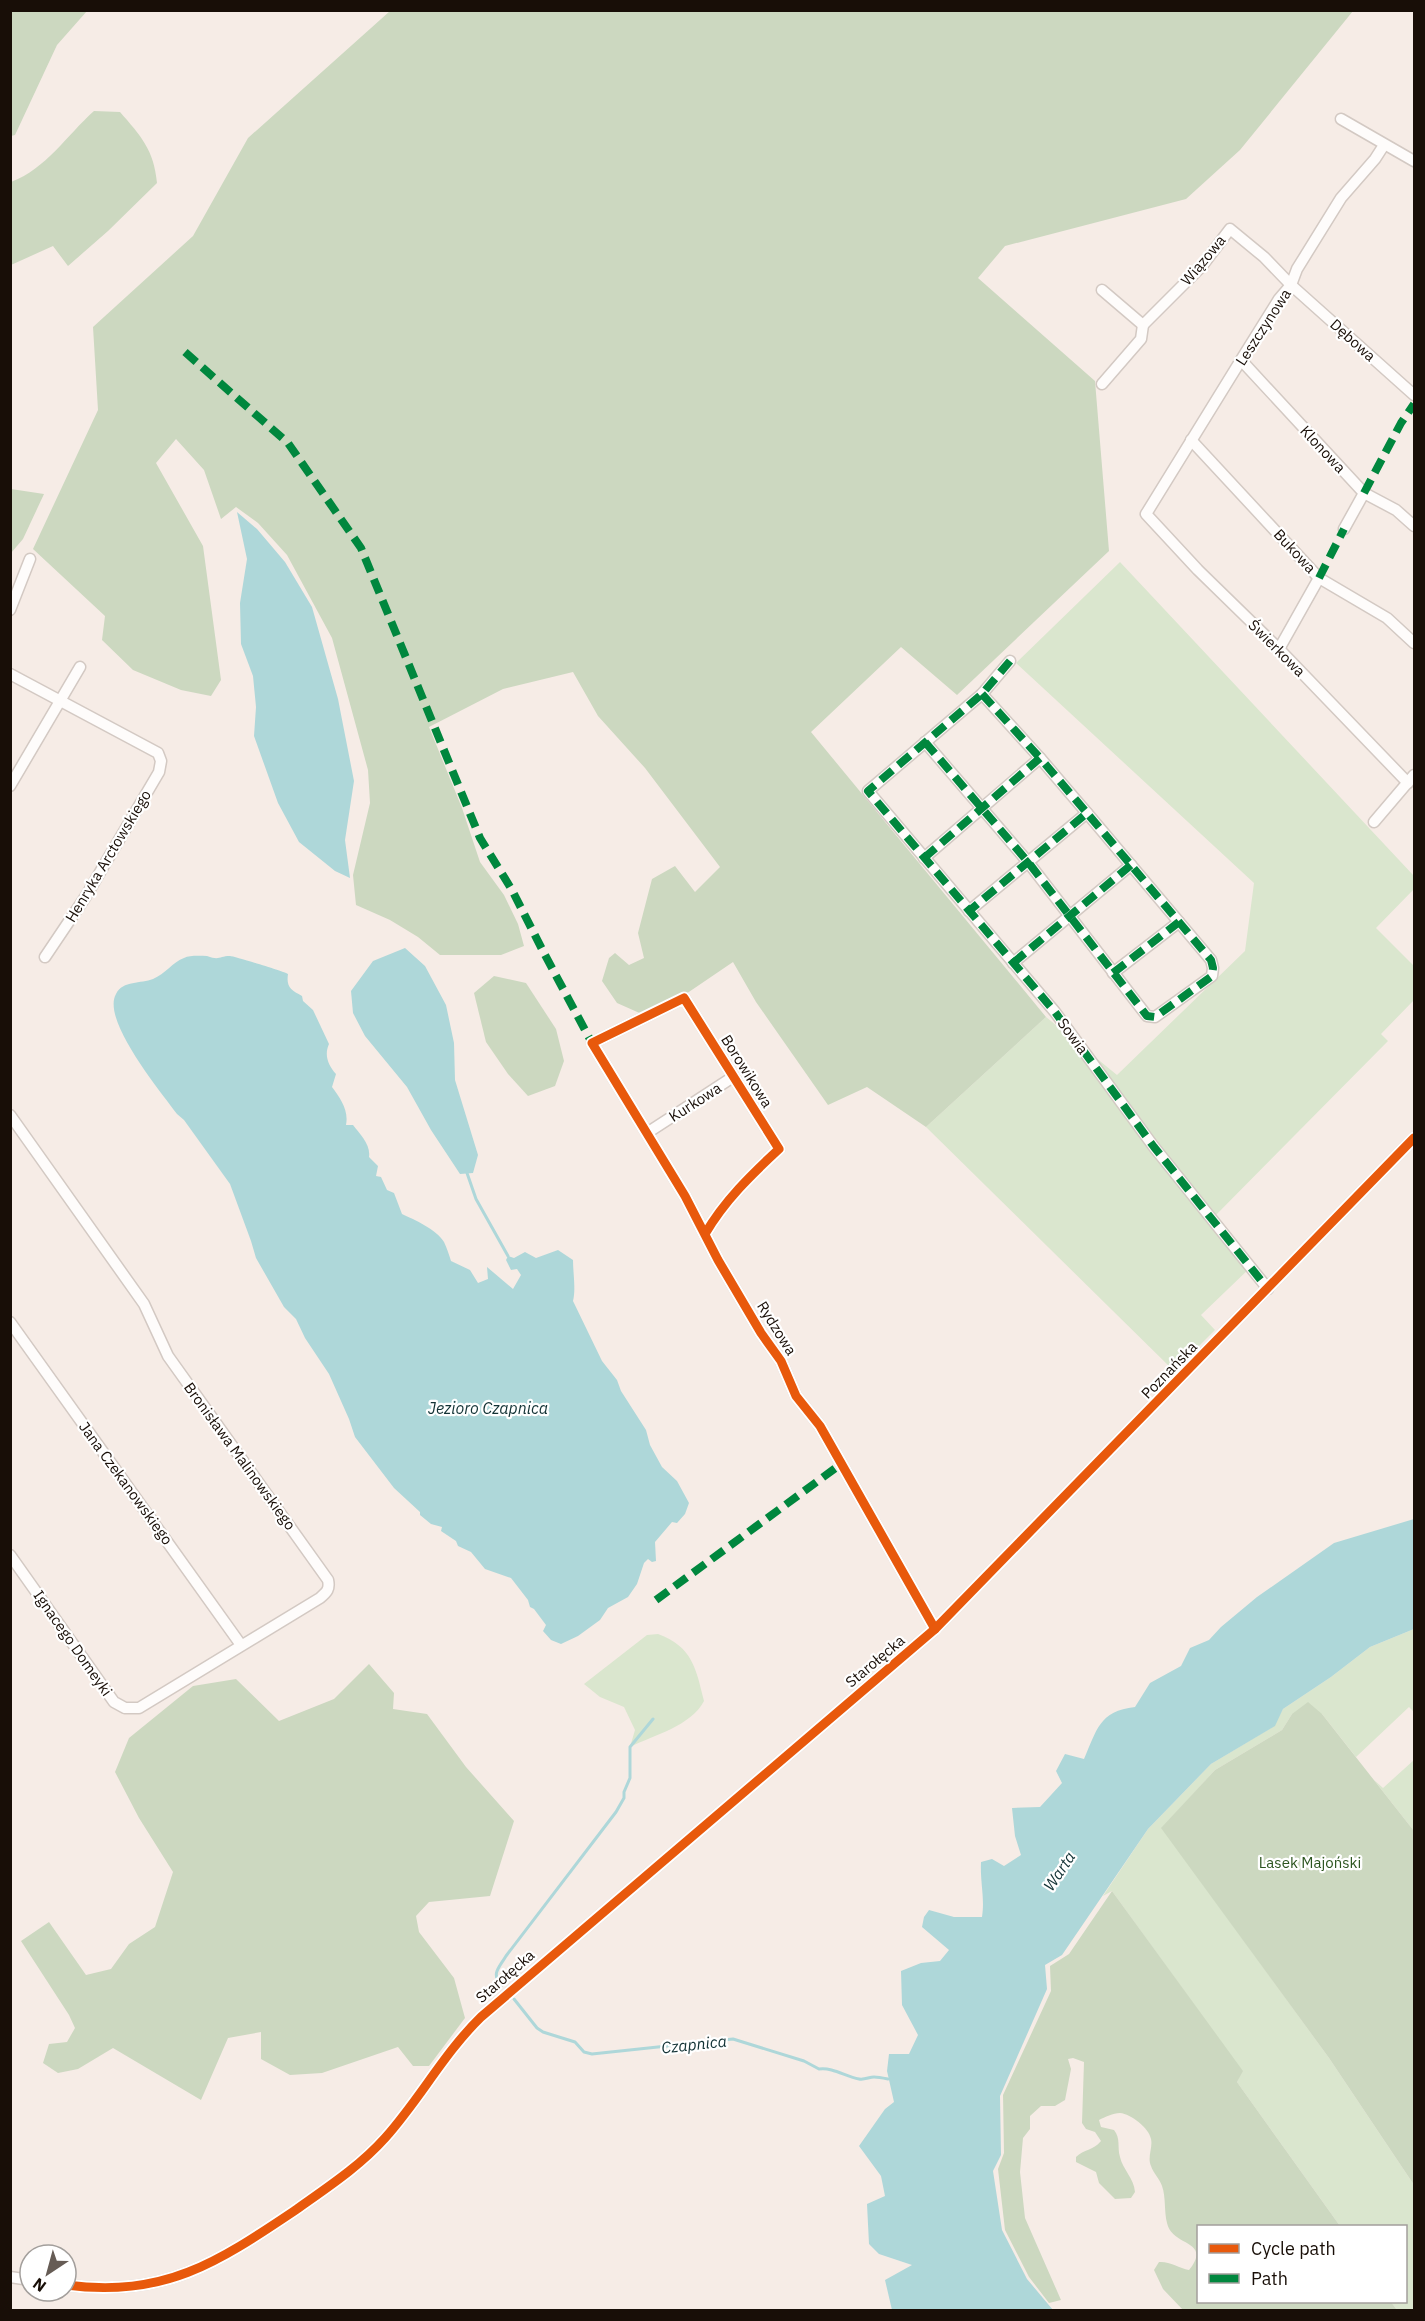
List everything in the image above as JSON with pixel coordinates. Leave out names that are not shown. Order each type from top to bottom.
[{"type":"street","points":[[1341,119],[1414,161]]},
{"type":"street","name":"Leszczynowa","points":[[1146,514],[1240,360],[1291,285],[1297,269],[1341,198],[1375,159],[1384,144]]},
{"type":"street","name":"Wiązowa","points":[[1102,384],[1141,339],[1143,325],[1202,266],[1230,229],[1264,257],[1291,285]]},
{"type":"street","name":"Dębowa","points":[[1291,285],[1414,395]]},
{"type":"street","points":[[1102,290],[1143,325]]},
{"type":"street","name":"Klonowa","points":[[1240,360],[1364,493],[1396,510],[1414,526]]},
{"type":"street","name":"Bukowa","points":[[1191,440],[1319,578],[1387,618],[1414,642]]},
{"type":"street","points":[[1344,529],[1364,493]]},
{"type":"street","name":"Świerkowa","points":[[1146,514],[1198,570],[1411,779]]},
{"type":"street","points":[[10,610],[30,559]]},
{"type":"street","points":[[1279,650],[1319,578]]},
{"type":"street","points":[[981,694],[1040,758],[1211,960],[1212,976],[1155,1017],[1147,1016],[1028,862],[925,742],[981,694],[1010,661]]},
{"type":"street","points":[[10,786],[80,667]]},
{"type":"street","points":[[10,674],[60,702]]},
{"type":"street","name":"Henryka Arctowskiego","points":[[45,957],[86,896],[159,772],[161,761],[158,753],[60,702]]},
{"type":"street","name":"Sowia","points":[[925,742],[868,791],[1055,1012],[1154,1147],[1268,1289]]},
{"type":"street","points":[[924,858],[1040,758]]},
{"type":"street","points":[[1374,822],[1411,779]]},
{"type":"street","points":[[969,911],[1087,813]]},
{"type":"street","points":[[1013,963],[1131,865]]},
{"type":"street","points":[[1113,973],[1179,922]]},
{"type":"street","name":"Borowikowa","points":[[592,1043],[684,998],[779,1149],[740,1185],[705,1234]]},
{"type":"street","name":"Rydzowa","points":[[592,1043],[685,1196],[761,1333],[781,1361],[796,1396],[820,1426],[939,1625]]},
{"type":"street","name":"Kurkowa","points":[[647,1133],[733,1077]]},
{"type":"street","name":"Bronisława Malinowskiego","points":[[10,1115],[144,1304],[168,1356],[328,1580],[328,1590],[320,1598],[139,1707],[125,1708],[114,1701]]},
{"type":"street","name":"Poznańska","points":[[939,1625],[1414,1138]]},
{"type":"street","name":"Jana Czekanowskiego","points":[[10,1322],[242,1645]]},
{"type":"street","name":"Ignacego Domeyki","points":[[10,1554],[114,1701]]},
{"type":"street","name":"Starołęcka","points":[[78,2286],[97,2288],[136,2286],[165,2280],[201,2268],[237,2249],[343,2176],[386,2137],[454,2046],[481,2017],[939,1625]]},
{"type":"green space","points":[[11,10],[87,11],[57,45],[15,135],[11,136]]},
{"type":"green space","points":[[390,11],[1353,11],[1240,150],[1186,199],[1005,246],[978,278],[1095,381],[1109,551],[957,695],[901,647],[811,732],[1046,1017],[926,1127],[867,1087],[828,1105],[756,1002],[733,962],[680,998],[644,1015],[617,1003],[602,981],[609,958],[615,953],[629,965],[644,958],[638,933],[652,879],[675,866],[695,892],[720,867],[645,768],[598,716],[573,672],[503,689],[429,727],[462,808],[480,862],[504,895],[518,924],[524,946],[501,955],[440,955],[418,937],[390,920],[356,905],[353,875],[370,803],[368,770],[332,638],[287,555],[258,523],[236,507],[221,519],[204,470],[176,439],[156,463],[203,546],[221,680],[211,696],[181,690],[133,670],[102,640],[105,616],[33,549],[98,410],[93,327],[193,236],[248,138]]},
{"type":"green space","points":[[94,111],[120,112],[150,152],[157,183],[68,266],[53,246],[11,265],[11,182],[24,176],[46,160]]},
{"type":"green space","points":[[11,489],[44,494],[23,539],[11,553]]},
{"type":"green space","points":[[1120,562],[1414,876],[1414,889],[1376,928],[1414,966],[1414,1000],[1381,1034],[1388,1041],[1213,1218],[1252,1266],[1201,1315],[1215,1330],[1174,1371],[926,1127],[1046,1017],[1117,1075],[1245,951],[1254,883],[1016,663]]},
{"type":"green space","points":[[494,976],[526,983],[556,1029],[564,1061],[555,1086],[528,1096],[508,1074],[486,1042],[474,993]]},
{"type":"green space","points":[[1414,1629],[1414,1712],[1409,1707],[1356,1757],[1322,1714],[1292,1714],[1282,1730],[1215,1770],[1162,1828],[1329,2058],[1414,2185],[1414,2310],[1397,2310],[1392,2303],[1407,2303],[1407,2225],[1339,2225],[1237,2082],[1242,2071],[1112,1891],[1103,1896],[1148,1829],[1211,1764],[1274,1726],[1283,1709],[1370,1647]]},
{"type":"green space","points":[[658,1634],[670,1639],[686,1652],[695,1669],[704,1701],[698,1710],[681,1723],[630,1747],[635,1730],[624,1707],[600,1697],[584,1684],[647,1635]]},
{"type":"green space","points":[[369,1664],[394,1693],[393,1709],[427,1714],[466,1767],[514,1821],[490,1896],[429,1902],[416,1916],[419,1932],[454,1978],[465,2018],[429,2066],[413,2066],[398,2047],[322,2073],[290,2075],[261,2059],[261,2032],[228,2038],[201,2100],[113,2048],[78,2069],[58,2073],[43,2063],[49,2044],[67,2042],[75,2028],[21,1941],[49,1922],[86,1975],[111,1969],[129,1944],[155,1927],[173,1872],[139,1818],[115,1772],[129,1738],[193,1686],[236,1679],[279,1721],[334,1699]]},
{"type":"green space","name":"Lasek Majoński","points":[[1308,1702],[1322,1714],[1414,1831],[1414,2185],[1329,2058],[1161,1828],[1215,1770],[1282,1730],[1292,1714]]},
{"type":"green space","points":[[1414,1760],[1414,1831],[1374,1780],[1383,1788]]},
{"type":"green space","points":[[1112,1891],[1243,2071],[1237,2082],[1339,2225],[1197,2225],[1197,2303],[1392,2303],[1397,2310],[1183,2310],[1163,2289],[1154,2270],[1159,2262],[1163,2262],[1189,2270],[1196,2253],[1194,2248],[1170,2231],[1161,2183],[1150,2163],[1150,2135],[1139,2122],[1124,2114],[1109,2115],[1099,2120],[1101,2127],[1114,2130],[1116,2133],[1121,2162],[1134,2187],[1135,2192],[1131,2198],[1115,2199],[1099,2183],[1096,2172],[1076,2162],[1079,2154],[1095,2147],[1101,2141],[1095,2132],[1086,2129],[1082,2123],[1084,2062],[1073,2058],[1068,2059],[1071,2069],[1065,2100],[1055,2106],[1041,2106],[1030,2116],[1030,2129],[1023,2138],[1020,2172],[1025,2218],[1061,2300],[1049,2303],[1029,2277],[1005,2230],[998,2169],[1004,2153],[1003,2095],[1051,1991],[1050,1966],[1069,1954]]},
{"type":"water","points":[[237,512],[257,529],[285,562],[312,607],[338,699],[354,781],[345,840],[350,878],[335,871],[299,842],[278,803],[254,736],[256,707],[253,676],[241,644],[240,603],[247,559]]},
{"type":"water","points":[[405,948],[425,966],[446,1005],[454,1043],[455,1080],[478,1155],[473,1173],[460,1174],[431,1130],[407,1087],[365,1036],[353,1013],[351,991],[373,961]]},
{"type":"water","name":"Jezioro Czapnica","points":[[230,956],[288,974],[290,988],[302,996],[303,1001],[313,1010],[329,1044],[328,1060],[336,1074],[332,1087],[345,1109],[346,1125],[353,1125],[364,1140],[369,1157],[378,1166],[376,1176],[381,1177],[387,1190],[394,1193],[402,1214],[436,1233],[445,1244],[451,1261],[470,1270],[478,1283],[488,1279],[487,1267],[513,1289],[521,1275],[517,1269],[511,1270],[506,1260],[508,1256],[514,1258],[525,1252],[536,1258],[558,1250],[573,1260],[573,1301],[602,1361],[617,1380],[621,1391],[646,1430],[650,1445],[662,1467],[677,1481],[689,1503],[685,1514],[677,1523],[672,1522],[655,1542],[656,1561],[652,1562],[648,1559],[644,1563],[637,1584],[628,1597],[608,1608],[600,1620],[578,1636],[561,1644],[551,1640],[543,1631],[546,1625],[530,1607],[528,1600],[511,1578],[485,1569],[471,1552],[458,1546],[456,1541],[441,1531],[442,1527],[431,1524],[420,1515],[420,1512],[394,1488],[355,1437],[329,1374],[305,1338],[296,1319],[284,1307],[256,1258],[230,1184],[147,1073],[124,1038],[114,1006],[116,994],[123,986],[153,979],[186,957],[217,958]]},
{"type":"water","name":"Warta","points":[[1414,1519],[1414,1629],[1370,1647],[1283,1709],[1275,1726],[1211,1764],[1148,1829],[1062,1955],[1045,1965],[1047,1989],[1000,2096],[1001,2155],[993,2171],[1002,2230],[1027,2279],[1053,2310],[892,2310],[885,2280],[912,2265],[879,2254],[869,2244],[867,2204],[885,2196],[881,2176],[859,2146],[885,2109],[894,2102],[887,2071],[889,2054],[909,2054],[918,2035],[902,2005],[901,1971],[921,1963],[940,1961],[949,1950],[922,1927],[924,1917],[929,1910],[954,1917],[982,1917],[981,1862],[992,1859],[1004,1866],[1021,1855],[1015,1836],[1012,1808],[1040,1807],[1062,1783],[1056,1771],[1065,1754],[1084,1759],[1096,1731],[1106,1718],[1123,1709],[1135,1707],[1150,1683],[1181,1666],[1190,1648],[1209,1640],[1257,1597],[1334,1543]]},
{"type":"waterway","points":[[467,1173],[476,1199],[508,1256]]},
{"type":"waterway","name":"Czapnica","points":[[501,1986],[496,1974],[506,1956],[616,1812],[624,1798],[630,1778],[630,1747],[653,1719]]},
{"type":"waterway","name":"Czapnica","points":[[514,1999],[537,2028],[575,2042],[584,2052],[592,2054],[733,2039],[804,2061],[819,2069],[829,2069],[859,2079],[874,2077],[888,2079]]},
{"type":"marked path","points":[[185,352],[288,443],[361,548],[480,838],[512,890],[592,1043]]},
{"type":"marked path","points":[[1364,493],[1401,423],[1414,404]]},
{"type":"marked path","points":[[1319,578],[1344,529]]},
{"type":"marked path","points":[[1010,661],[982,694],[868,791],[1055,1012],[1154,1147],[1268,1289]]},
{"type":"marked path","points":[[982,694],[1040,758]]},
{"type":"marked path","points":[[925,742],[1028,862],[1147,1016],[1155,1017],[1212,976],[1211,960],[1087,813]]},
{"type":"marked path","points":[[924,858],[1040,758],[1087,813],[969,911]]},
{"type":"marked path","points":[[1013,963],[1131,865]]},
{"type":"marked path","points":[[1113,973],[1179,922]]},
{"type":"marked path","points":[[656,1600],[841,1464]]},
{"type":"cycle path","points":[[705,1234],[730,1199],[779,1149],[684,998],[592,1043],[685,1196],[718,1260],[761,1333],[781,1361],[796,1396],[820,1426],[935,1629]]},
{"type":"cycle path","points":[[78,2286],[101,2288],[133,2286],[162,2281],[189,2272],[242,2245],[320,2193],[354,2167],[398,2123],[455,2046],[481,2017],[935,1629],[1414,1138]]}]
